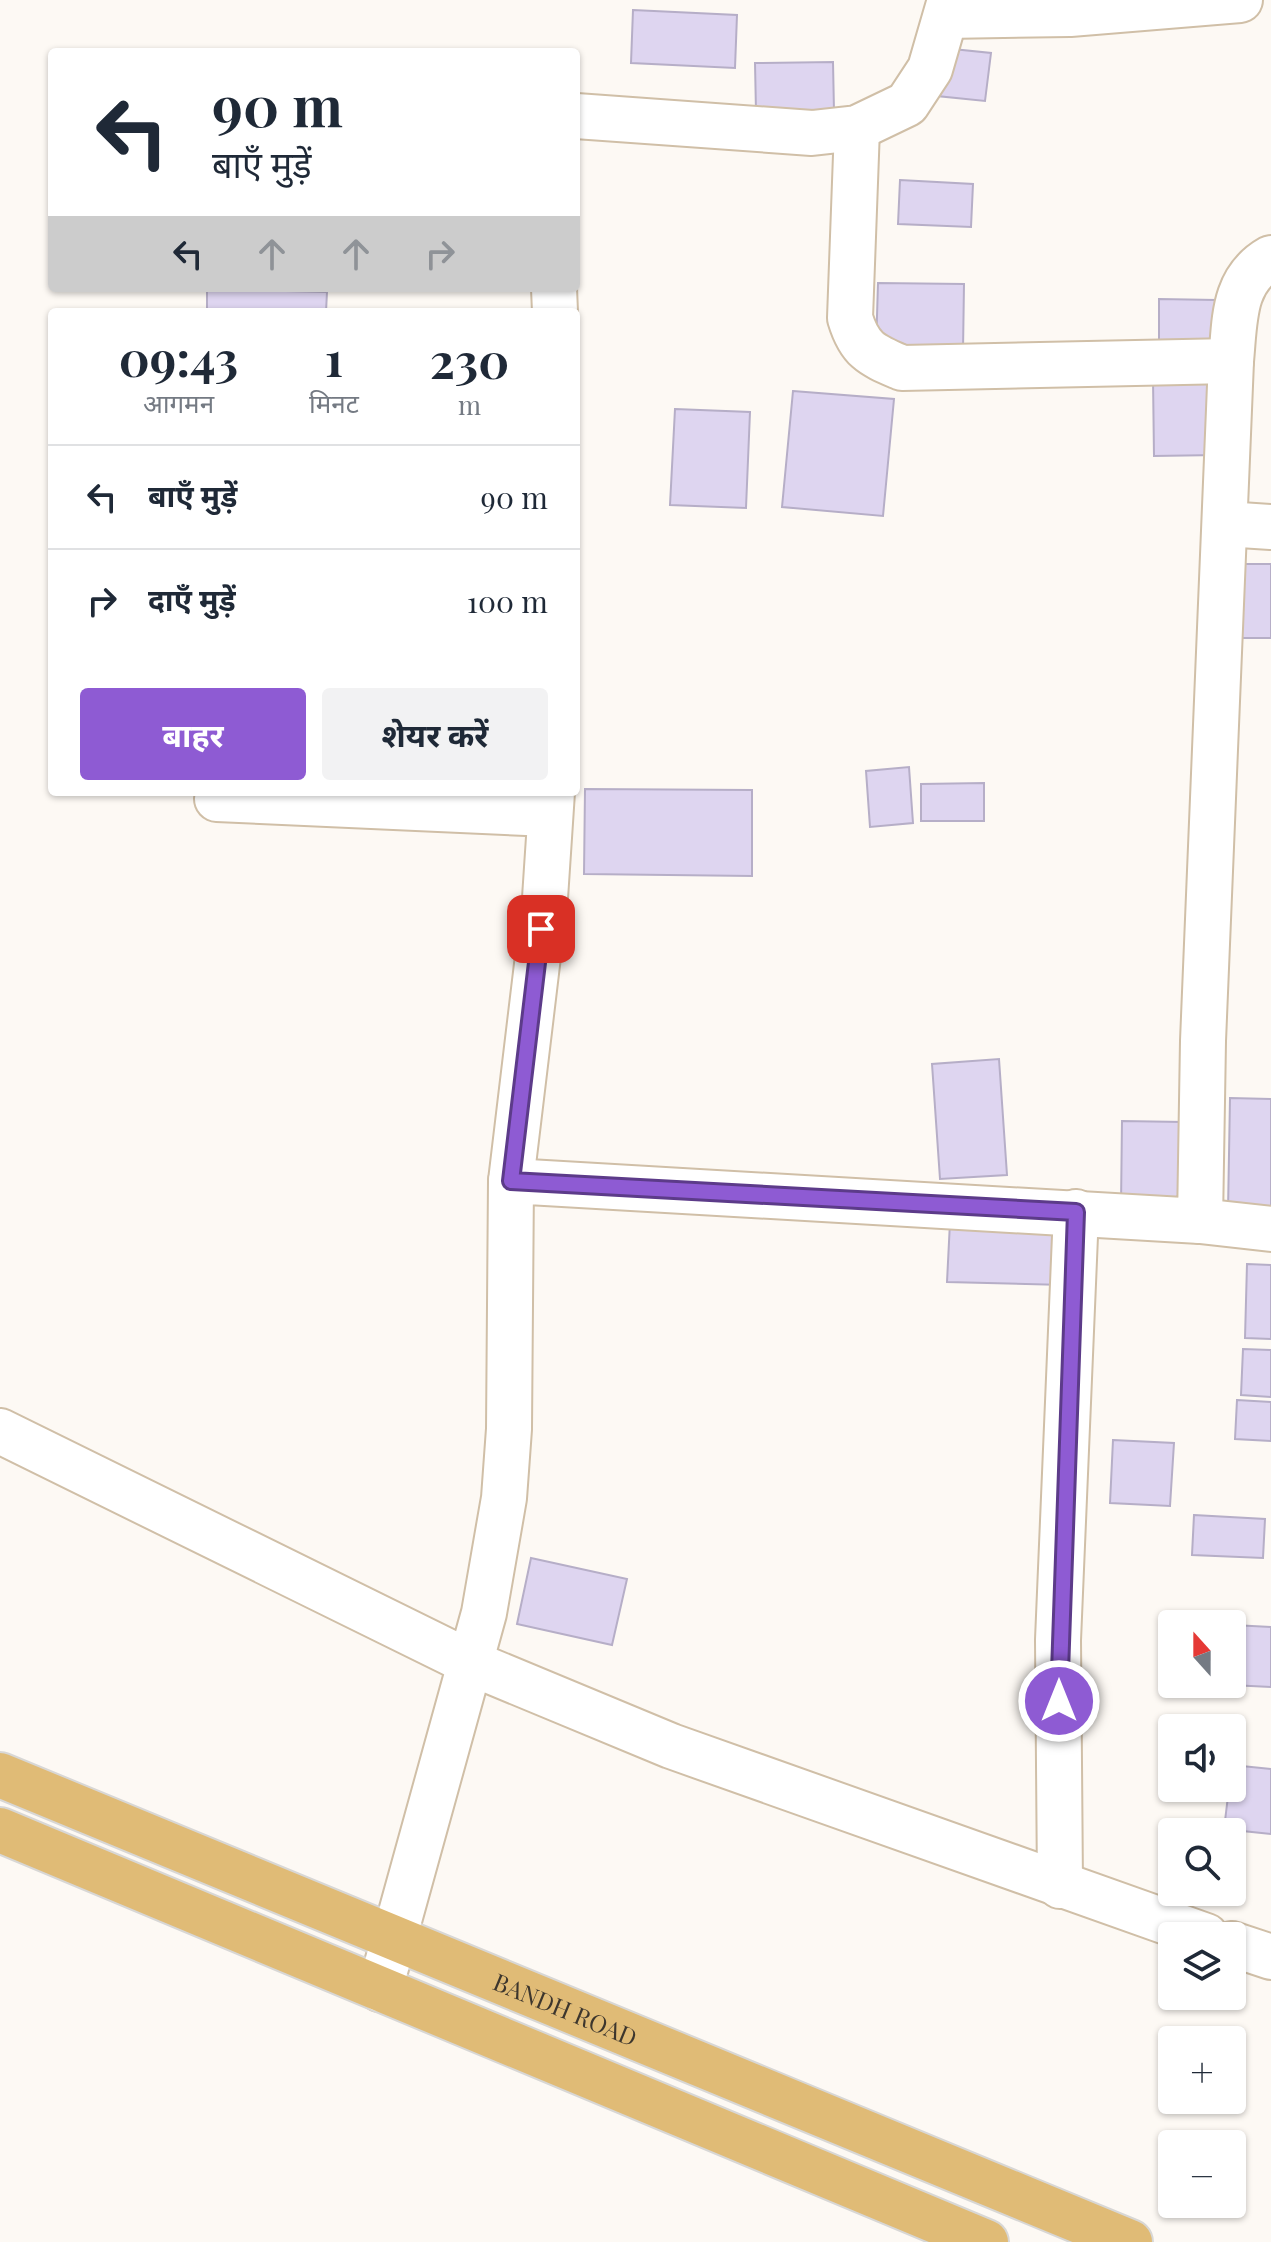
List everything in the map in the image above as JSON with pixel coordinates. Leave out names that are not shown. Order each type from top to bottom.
[{"type":"main road","name":"BANDH ROAD","points":[[0,1775],[1130,2242]]},
{"type":"main road","points":[[0,1830],[986,2242]]},
{"type":"street","points":[[580,116],[812,133],[857,128],[907,104],[930,69],[948,8],[1070,14],[1240,0]]},
{"type":"street","points":[[857,128],[850,318],[857,342],[877,357],[902,368],[1231,361]]},
{"type":"street","points":[[1200,1221],[1203,1041],[1231,361],[1236,303],[1243,283],[1256,266],[1271,258]]},
{"type":"street","points":[[1225,524],[1271,527]]},
{"type":"street","points":[[217,799],[551,803],[545,898],[511,1181],[509,1429],[504,1498],[484,1613],[380,1989]]},
{"type":"street","points":[[511,1181],[1076,1212],[1271,1229]]},
{"type":"street","points":[[1060,1886],[1058,1640],[1076,1212]]},
{"type":"street","points":[[0,1431],[471,1663],[671,1746],[1165,1922]]},
{"type":"street","points":[[1246,1949],[1271,1957]]},
{"type":"building","points":[[633,10],[737,15],[735,68],[631,63]]},
{"type":"building","points":[[943,48],[991,53],[985,101],[937,96]]},
{"type":"building","points":[[833,62],[834,111],[756,112],[755,63]]},
{"type":"building","points":[[900,180],[973,184],[971,227],[898,224]]},
{"type":"building","points":[[878,283],[964,284],[963,351],[876,349]]},
{"type":"building","points":[[207,292],[327,292],[326,308],[207,308]]},
{"type":"building","points":[[1159,299],[1216,300],[1216,342],[1159,340]]},
{"type":"building","points":[[1217,378],[1218,455],[1154,456],[1153,379]]},
{"type":"building","points":[[793,391],[894,399],[883,516],[782,507]]},
{"type":"building","points":[[675,409],[750,412],[746,508],[670,505]]},
{"type":"building","points":[[1242,564],[1271,564],[1271,638],[1242,638]]},
{"type":"building","points":[[909,767],[913,823],[870,827],[866,771]]},
{"type":"building","points":[[984,783],[984,821],[921,821],[921,784]]},
{"type":"building","points":[[585,789],[752,790],[752,876],[584,874]]},
{"type":"building","points":[[999,1059],[1007,1175],[940,1179],[932,1064]]},
{"type":"building","points":[[1230,1098],[1271,1099],[1271,1211],[1228,1211]]},
{"type":"building","points":[[1122,1121],[1183,1122],[1182,1206],[1121,1205]]},
{"type":"building","points":[[950,1222],[1066,1225],[1064,1285],[947,1282]]},
{"type":"building","points":[[1247,1264],[1271,1265],[1271,1339],[1245,1338]]},
{"type":"building","points":[[1243,1349],[1271,1350],[1271,1397],[1241,1395]]},
{"type":"building","points":[[1237,1400],[1271,1402],[1271,1441],[1235,1439]]},
{"type":"building","points":[[1113,1440],[1174,1443],[1170,1506],[1110,1503]]},
{"type":"building","points":[[1194,1515],[1265,1519],[1263,1558],[1192,1555]]},
{"type":"building","points":[[531,1558],[627,1579],[612,1645],[517,1624]]},
{"type":"building","points":[[1246,1626],[1271,1627],[1271,1687],[1246,1686]]},
{"type":"building","points":[[1246,1766],[1271,1769],[1271,1834],[1246,1831],[1246,1818],[1225,1818],[1227,1802],[1246,1802]]},
{"type":"route","points":[[541,929],[511,1181],[1076,1212],[1058,1640],[1059,1701]]}]
